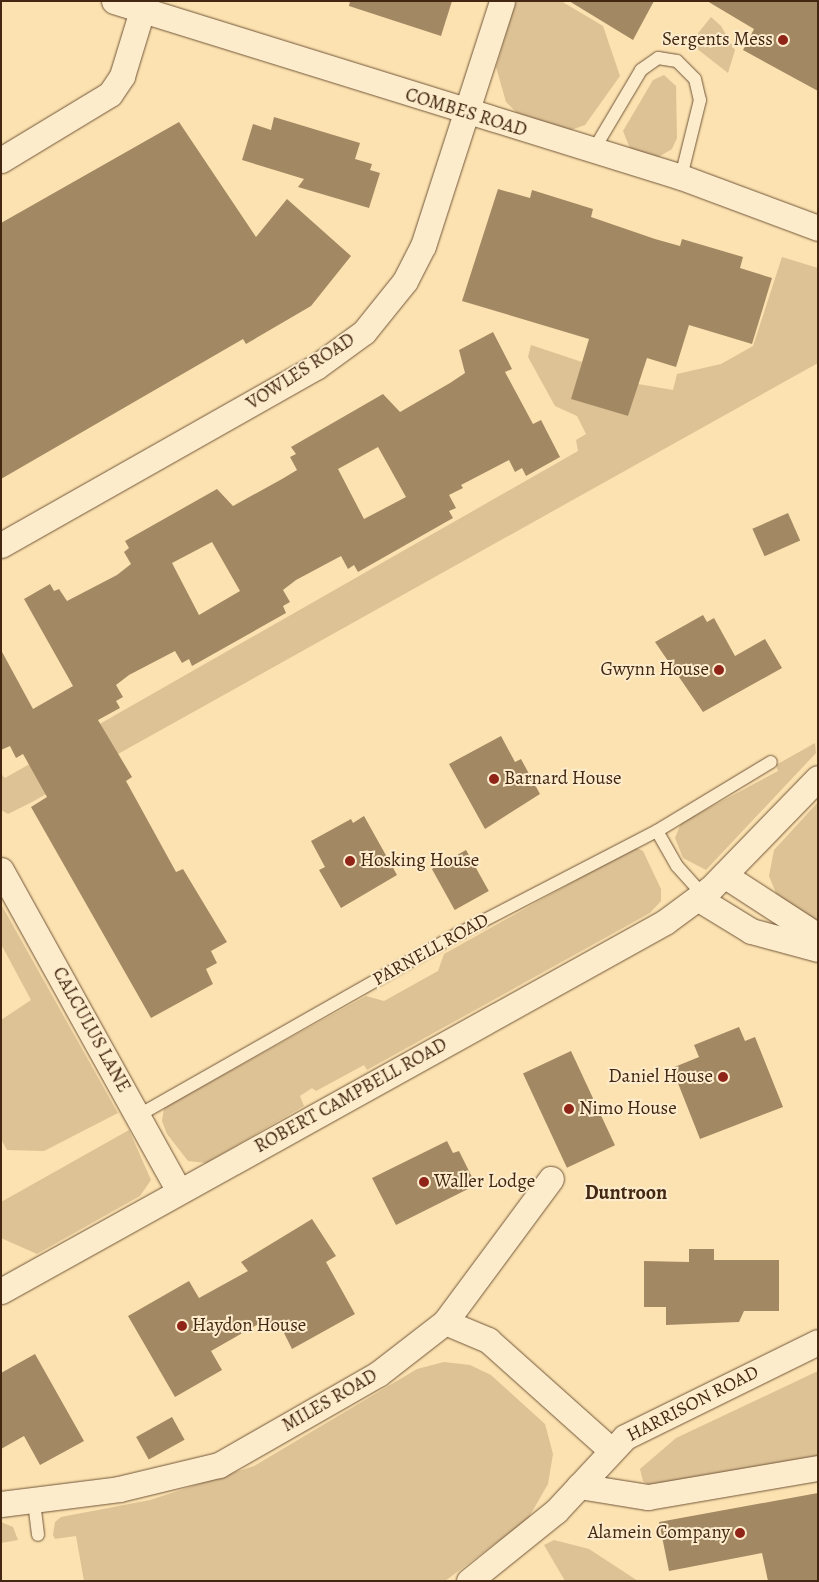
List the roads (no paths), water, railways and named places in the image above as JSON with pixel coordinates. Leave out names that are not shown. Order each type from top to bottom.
[{"type":"street","name":"COMBES ROAD","points":[[114,1],[144,6],[466,113],[681,177],[818,228]]},
{"type":"street","name":"VOWLES ROAD","points":[[1,545],[316,367],[364,332],[405,281],[423,246],[502,1]]},
{"type":"street","points":[[1,160],[110,94],[122,76],[144,6]]},
{"type":"street","points":[[818,778],[724,876],[818,936]]},
{"type":"street","name":"CALCULUS LANE","points":[[1,870],[180,1191]]},
{"type":"street","name":"ROBERT CAMPBELL ROAD","points":[[1,1291],[600,960],[701,897],[724,876]]},
{"type":"street","points":[[701,897],[751,931],[818,949]]},
{"type":"street","name":"MILES ROAD","points":[[1,1504],[34,1502],[119,1489],[219,1465],[378,1374],[445,1322],[550,1179]]},
{"type":"street","points":[[445,1322],[488,1340],[610,1449]]},
{"type":"street","name":"HARRISON ROAD","points":[[469,1581],[529,1535],[579,1486],[610,1449],[664,1414],[818,1342]]},
{"type":"street","points":[[579,1486],[648,1497],[818,1468]]},
{"type":"lane","points":[[593,151],[641,70],[658,58],[677,61],[695,79],[700,100],[681,177]]},
{"type":"lane","name":"PARNELL ROAD","points":[[139,1115],[456,935],[653,833],[771,762]]},
{"type":"lane","points":[[653,833],[701,897]]},
{"type":"lane","points":[[34,1502],[38,1535]]},
{"type":"place","name":"Sergents Mess","points":[[783,40]]},
{"type":"place","name":"Gwynn House","points":[[719,670]]},
{"type":"place","name":"Barnard House","points":[[494,779]]},
{"type":"place","name":"Hosking House","points":[[350,861]]},
{"type":"place","name":"Daniel House","points":[[723,1077]]},
{"type":"place","name":"Nimo House","points":[[569,1109]]},
{"type":"place","name":"Waller Lodge","points":[[424,1182]]},
{"type":"place","name":"Haydon House","points":[[182,1326]]},
{"type":"place","name":"Alamein Company","points":[[740,1533]]},
{"type":"district","name":"Duntroon","points":[[626,1192]]}]
